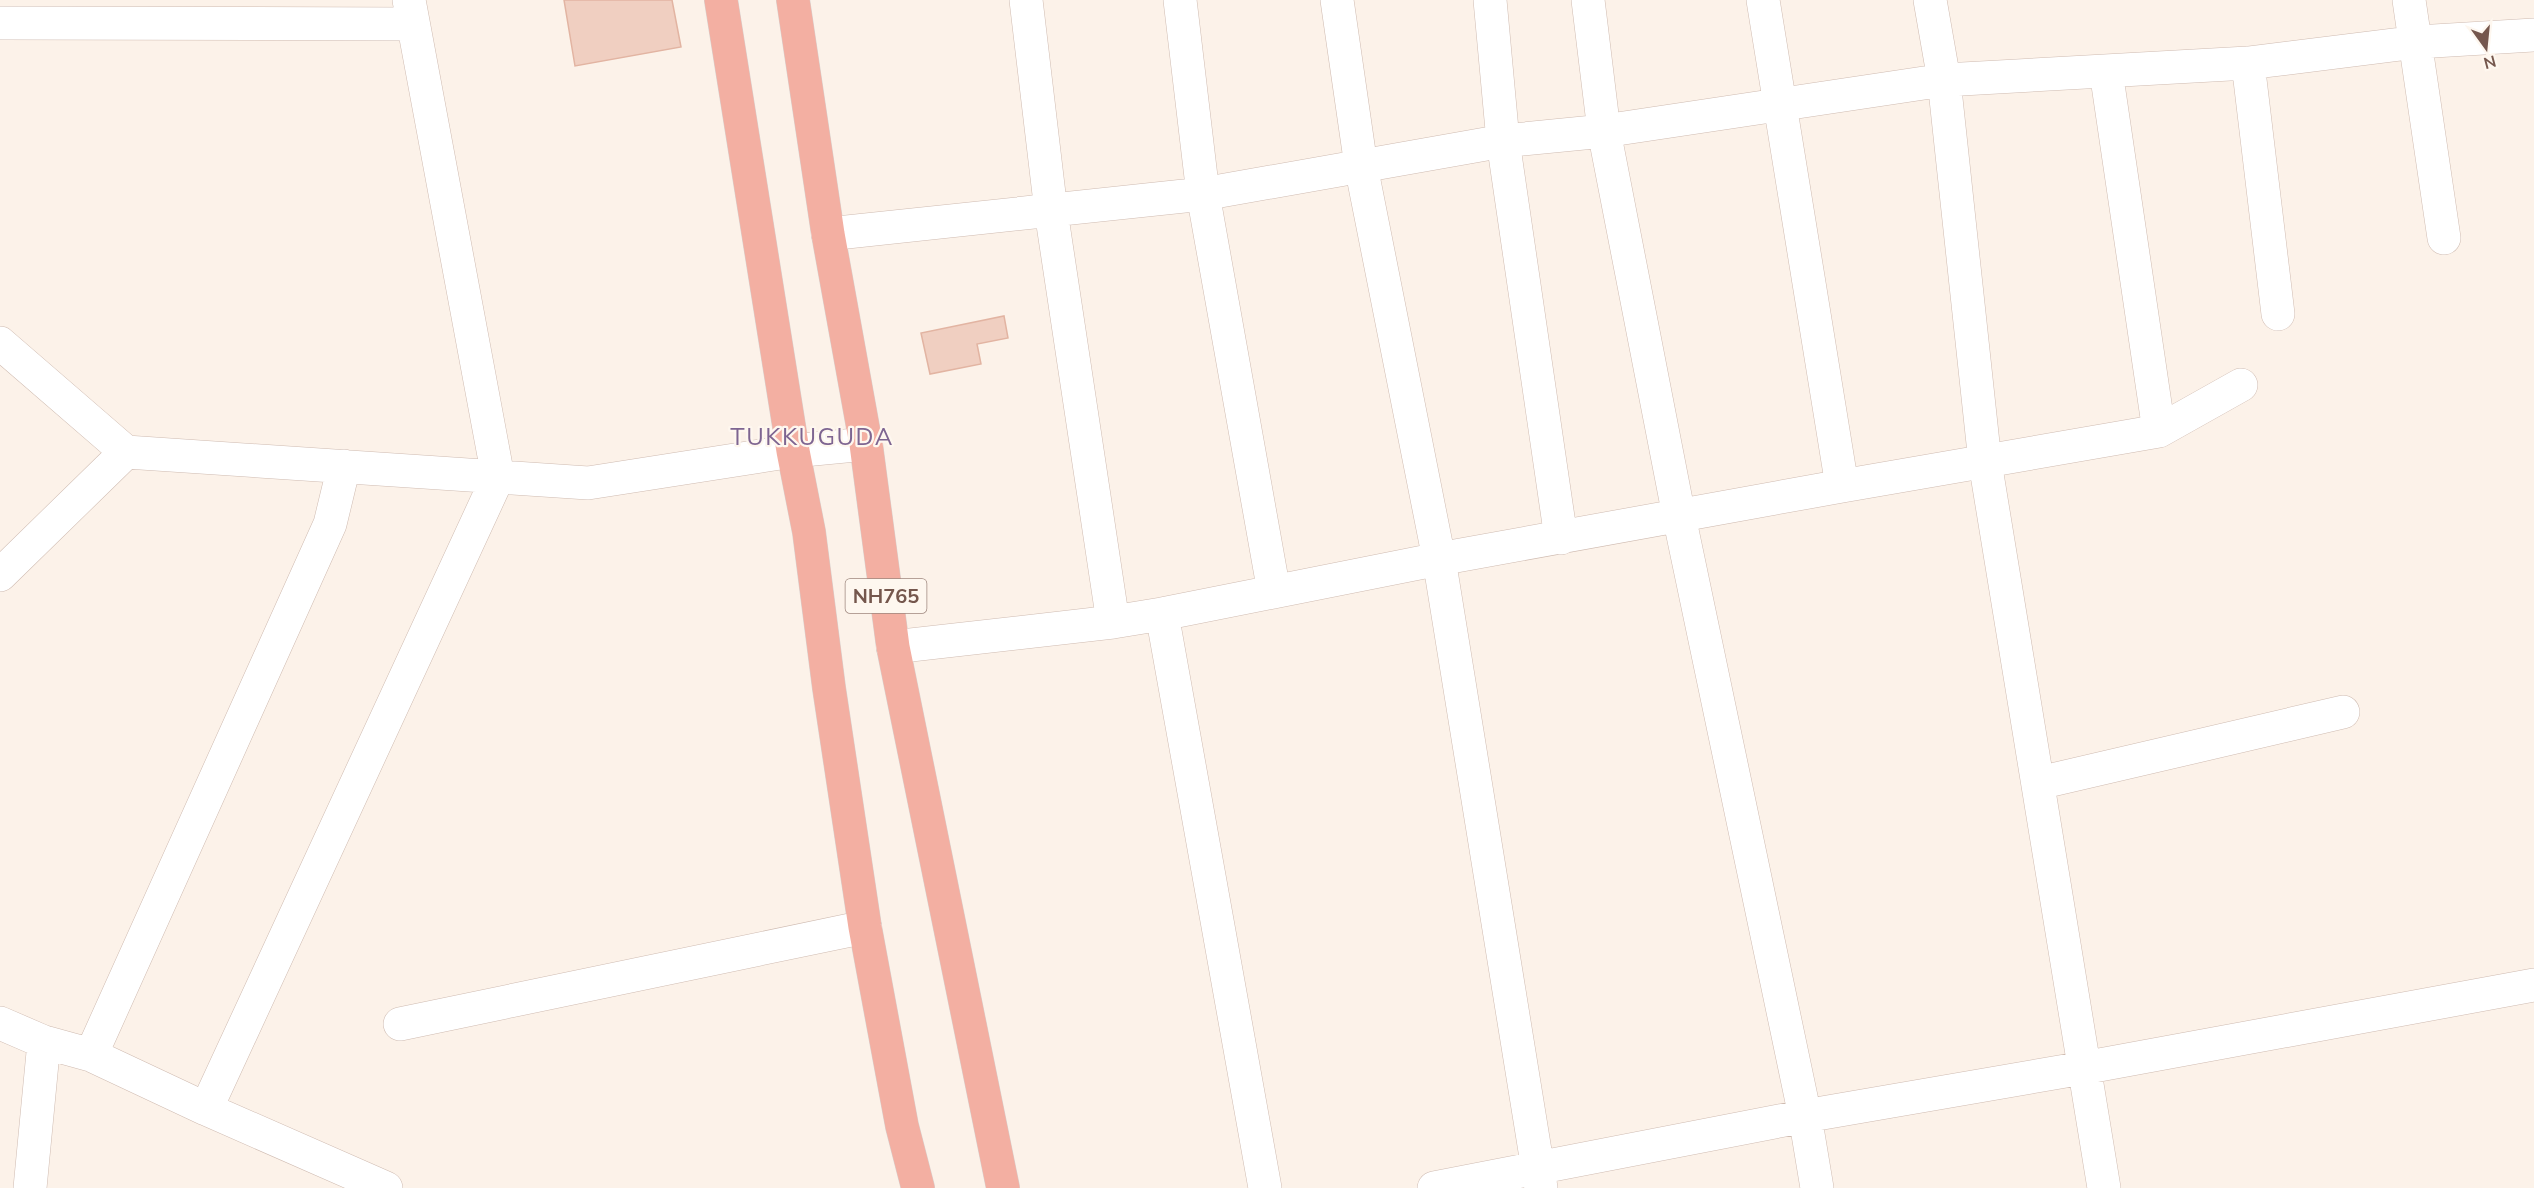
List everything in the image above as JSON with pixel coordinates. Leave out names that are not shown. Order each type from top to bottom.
[{"type":"highway","name":"NH765","points":[[721,0],[793,451],[809,532],[829,688],[865,927],[903,1126],[918,1188]]},
{"type":"highway","name":"NH765","points":[[793,0],[828,234],[866,444],[893,647],[1003,1188]]},
{"type":"street","points":[[1026,0],[1051,212],[1113,622]]},
{"type":"street","points":[[1180,0],[1203,194],[1274,592]]},
{"type":"street","points":[[1338,0],[1361,166],[1439,559],[1539,1178]]},
{"type":"street","points":[[1490,0],[1503,141],[1562,538]]},
{"type":"street","points":[[1588,0],[1604,131],[1679,516],[1817,1188]]},
{"type":"street","points":[[1763,0],[1842,486]]},
{"type":"street","points":[[1930,0],[1944,80],[1985,462],[2104,1188]]},
{"type":"street","points":[[2409,0],[2417,42],[2444,238]]},
{"type":"street","points":[[0,23],[411,12],[498,477],[206,1109]]},
{"type":"street","points":[[828,234],[1203,194],[1503,141],[1604,131],[1944,80],[2248,63],[2417,42],[2534,35]]},
{"type":"street","points":[[2248,63],[2278,314]]},
{"type":"street","points":[[2106,72],[2159,431]]},
{"type":"street","points":[[0,343],[126,452],[588,483],[793,451],[866,444]]},
{"type":"street","points":[[893,647],[1113,622],[1162,614],[1439,559],[2159,431],[2241,385]]},
{"type":"street","points":[[0,575],[126,452]]},
{"type":"street","points":[[92,1055],[330,524],[344,466]]},
{"type":"street","points":[[1162,614],[1265,1188]]},
{"type":"street","points":[[2039,783],[2343,712]]},
{"type":"street","points":[[400,1024],[865,927]]},
{"type":"street","points":[[1434,1188],[1539,1178],[1804,1116],[2083,1068],[2534,985]]},
{"type":"street","points":[[0,1023],[44,1042],[92,1055],[206,1109],[386,1188]]},
{"type":"street","points":[[30,1188],[44,1042]]},
{"type":"building","points":[[564,0],[672,0],[681,47],[575,66]]},
{"type":"building","points":[[1004,316],[1008,338],[977,344],[981,364],[930,374],[921,333]]},
{"type":"district","name":"TUKKUGUDA","points":[[812,437]]}]
